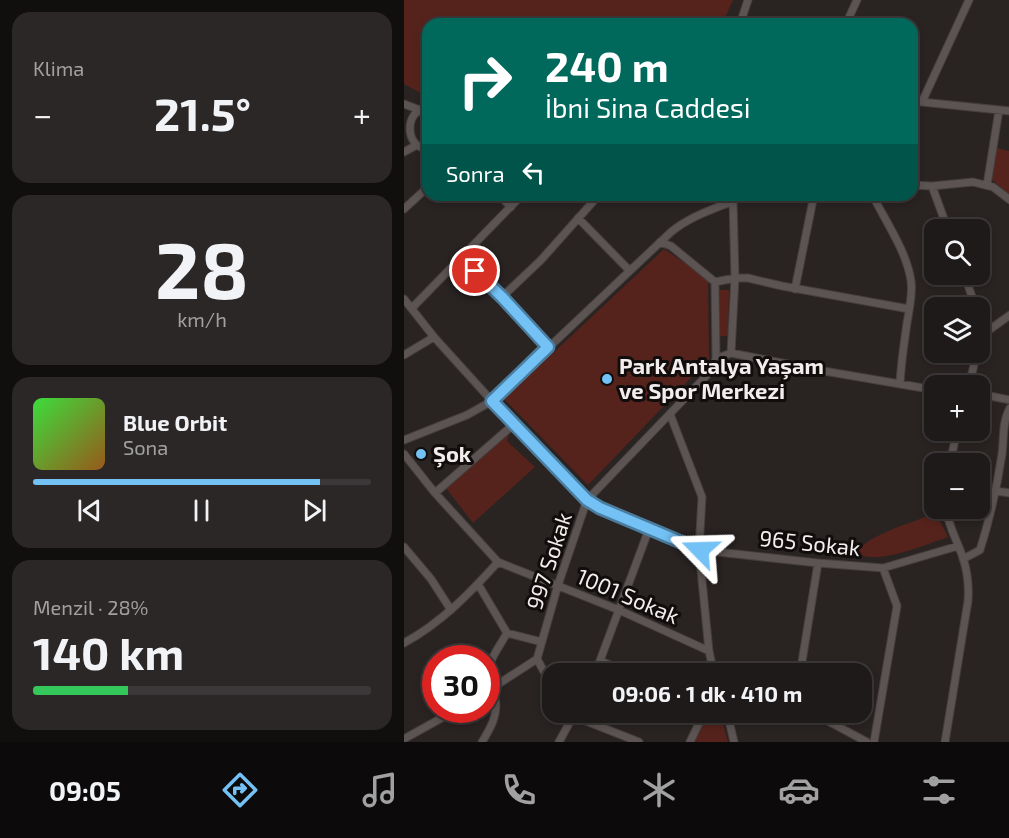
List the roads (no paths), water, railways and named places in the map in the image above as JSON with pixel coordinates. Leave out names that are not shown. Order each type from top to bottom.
[{"type":"street","points":[[742,18],[748,0]]},
{"type":"street","points":[[849,18],[857,0]]},
{"type":"street","points":[[922,102],[969,0]]},
{"type":"street","points":[[918,101],[1010,111]]},
{"type":"street","points":[[404,104],[422,109]]},
{"type":"street","points":[[987,185],[999,110]]},
{"type":"street","points":[[422,111],[406,116],[404,133],[415,146],[422,148]]},
{"type":"street","points":[[404,152],[415,146]]},
{"type":"street","points":[[918,185],[973,182],[993,187],[1010,200]]},
{"type":"street","points":[[932,186],[944,219]]},
{"type":"street","points":[[404,209],[422,192]]},
{"type":"street","points":[[504,201],[511,207]]},
{"type":"street","points":[[412,309],[516,201]]},
{"type":"street","points":[[502,297],[541,260],[594,201]]},
{"type":"street","points":[[404,440],[467,415],[492,401],[680,224],[727,201]]},
{"type":"street","points":[[731,353],[735,278],[733,201]]},
{"type":"street","points":[[796,289],[813,201]]},
{"type":"street","points":[[876,201],[900,249],[911,283],[900,384]]},
{"type":"street","points":[[578,218],[629,270]]},
{"type":"street","points":[[660,242],[671,246],[715,282],[716,359],[731,353],[924,388]]},
{"type":"street","points":[[462,258],[548,347]]},
{"type":"street","points":[[715,282],[748,278],[909,309]]},
{"type":"street","name":"965 Sokak","points":[[404,299],[434,337],[492,401],[587,500],[600,508],[700,550],[818,563],[883,568],[958,546]]},
{"type":"street","points":[[990,331],[1010,315]]},
{"type":"street","points":[[404,355],[434,337]]},
{"type":"street","name":"997 Sokak","points":[[537,659],[558,585],[587,500],[711,371],[716,359]]},
{"type":"street","points":[[990,396],[1010,400]]},
{"type":"street","points":[[963,559],[980,550],[991,516],[1003,434],[1007,412],[1010,408]]},
{"type":"street","points":[[670,414],[702,497],[700,550],[712,663]]},
{"type":"street","points":[[435,493],[514,424]]},
{"type":"street","name":"1001 Sokak","points":[[404,454],[435,493],[498,562],[619,610],[709,651]]},
{"type":"street","points":[[996,491],[1010,493]]},
{"type":"street","points":[[945,742],[968,601],[969,580],[948,519]]},
{"type":"street","points":[[605,663],[600,661],[649,529]]},
{"type":"street","points":[[404,549],[431,579],[451,610]]},
{"type":"street","points":[[404,643],[424,632],[451,610],[498,562]]},
{"type":"street","points":[[802,663],[818,563]]},
{"type":"street","points":[[874,742],[897,606],[883,568]]},
{"type":"street","points":[[478,584],[507,633],[542,642]]},
{"type":"street","points":[[500,645],[507,633]]},
{"type":"street","points":[[500,684],[537,659],[542,668]]},
{"type":"street","points":[[404,739],[433,723]]},
{"type":"street","points":[[482,742],[492,723]]},
{"type":"street","points":[[559,742],[570,723]]},
{"type":"street","points":[[594,723],[639,742]]},
{"type":"street","points":[[690,742],[699,723]]},
{"type":"street","points":[[730,723],[734,742]]},
{"type":"street","points":[[832,723],[867,742]]},
{"type":"place","name":"Park Antalya Yaşam ve Spor Merkezi","points":[[607,379]]},
{"type":"place","name":"Şok","points":[[421,454]]}]
